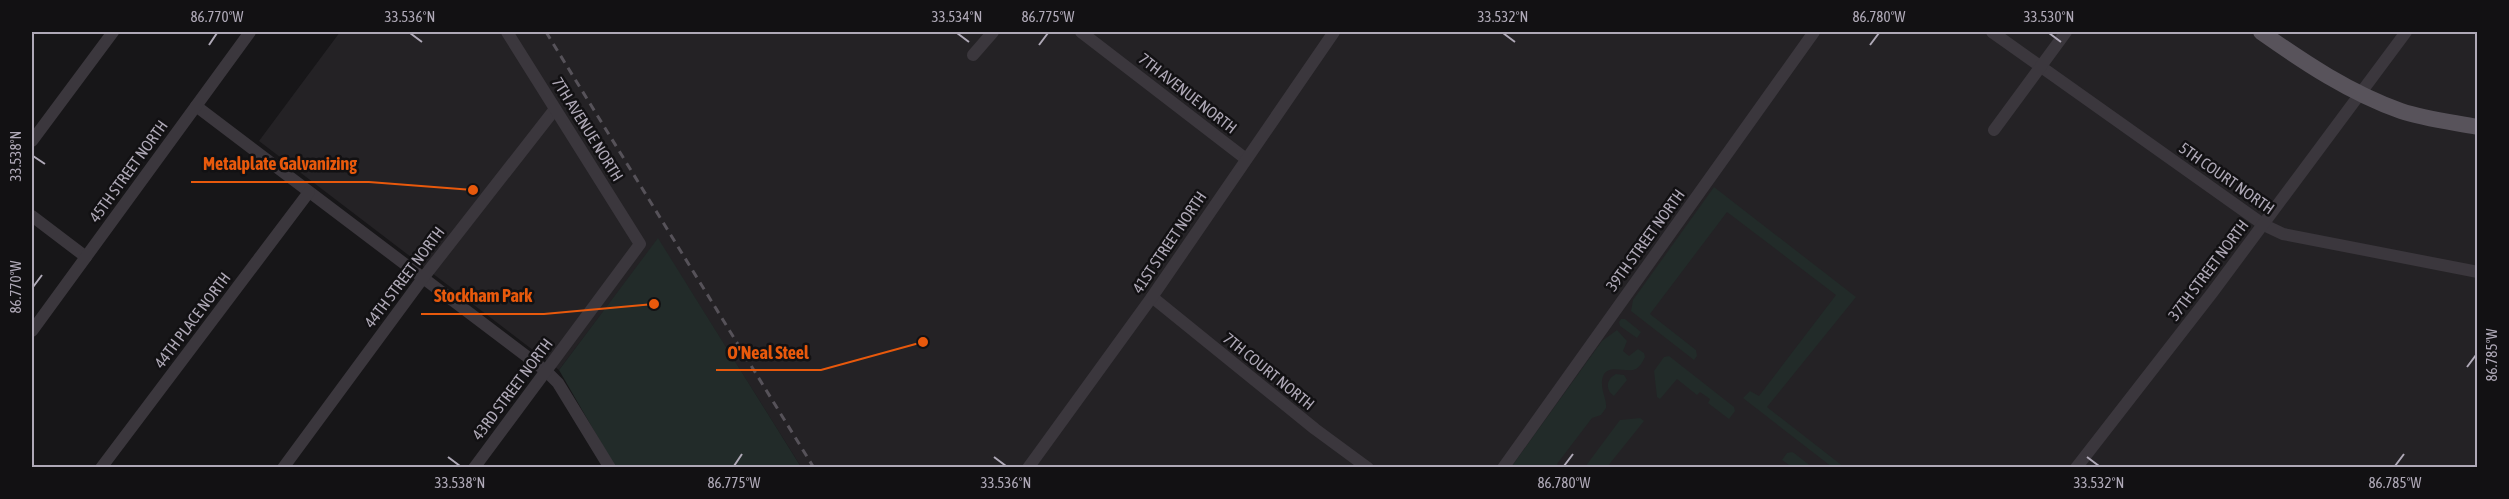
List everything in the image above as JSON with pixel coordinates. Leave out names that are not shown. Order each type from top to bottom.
[{"type":"main road","points":[[2261,32],[2298,58],[2359,94],[2403,111],[2478,127]]},
{"type":"street","points":[[32,141],[113,32]]},
{"type":"street","name":"45TH STREET NORTH","points":[[32,331],[250,32]]},
{"type":"street","name":"7TH AVENUE NORTH","points":[[507,32],[640,244]]},
{"type":"street","points":[[973,55],[993,32]]},
{"type":"street","name":"7TH AVENUE NORTH","points":[[1081,32],[1246,159]]},
{"type":"street","name":"41ST STREET NORTH","points":[[1028,468],[1152,297],[1334,32]]},
{"type":"street","name":"39TH STREET NORTH","points":[[1503,468],[1814,32]]},
{"type":"street","name":"5TH COURT NORTH","points":[[1992,32],[2264,225],[2283,234],[2478,272]]},
{"type":"street","points":[[1994,130],[2066,32]]},
{"type":"street","name":"37TH STREET NORTH","points":[[2076,468],[2264,225],[2406,32]]},
{"type":"street","points":[[196,106],[546,371],[558,383],[610,468]]},
{"type":"street","name":"44TH STREET NORTH","points":[[283,468],[423,278],[555,109]]},
{"type":"street","name":"44TH PLACE NORTH","points":[[101,468],[309,192]]},
{"type":"street","points":[[32,216],[86,257]]},
{"type":"street","name":"43RD STREET NORTH","points":[[474,468],[640,244]]},
{"type":"street","name":"7TH COURT NORTH","points":[[1152,297],[1315,429],[1368,468]]},
{"type":"shaded area","points":[[340,32],[2477,32],[2477,467],[801,467],[658,239],[559,370],[259,141]]},
{"type":"shaded area","points":[[1714,187],[1856,297],[1767,407],[1844,467],[1832,467],[1743,398],[1750,391],[1759,396],[1836,295],[1727,212],[1650,314],[1696,350],[1697,356],[1694,360],[1631,311],[1633,300]]},
{"type":"shaded area","points":[[658,238],[801,467],[615,467],[559,370]]},
{"type":"shaded area","points":[[1621,319],[1625,319],[1641,332],[1637,338],[1620,326]]},
{"type":"shaded area","points":[[1617,330],[1627,341],[1623,351],[1629,356],[1638,349],[1644,353],[1645,357],[1640,365],[1636,369],[1615,369],[1606,372],[1602,384],[1606,408],[1601,415],[1592,418],[1557,464],[1560,467],[1514,468],[1512,466],[1602,341]]},
{"type":"shaded area","points":[[1669,356],[1734,407],[1735,411],[1729,419],[1708,403],[1710,399],[1700,392],[1697,395],[1677,379],[1660,399],[1657,397],[1654,371],[1664,357]]},
{"type":"shaded area","points":[[1616,374],[1624,375],[1627,380],[1614,396],[1609,391],[1608,385],[1610,379]]},
{"type":"shaded area","points":[[1640,418],[1644,421],[1607,467],[1585,467],[1620,420]]},
{"type":"shaded area","points":[[1792,452],[1812,467],[1792,467],[1782,460],[1787,453]]},
{"type":"railway","points":[[546,32],[814,468]]},
{"type":"place","name":"Metalplate Galvanizing","points":[[473,190]]},
{"type":"place","name":"Stockham Park","points":[[654,304]]},
{"type":"place","name":"O'Neal Steel","points":[[923,342]]}]
